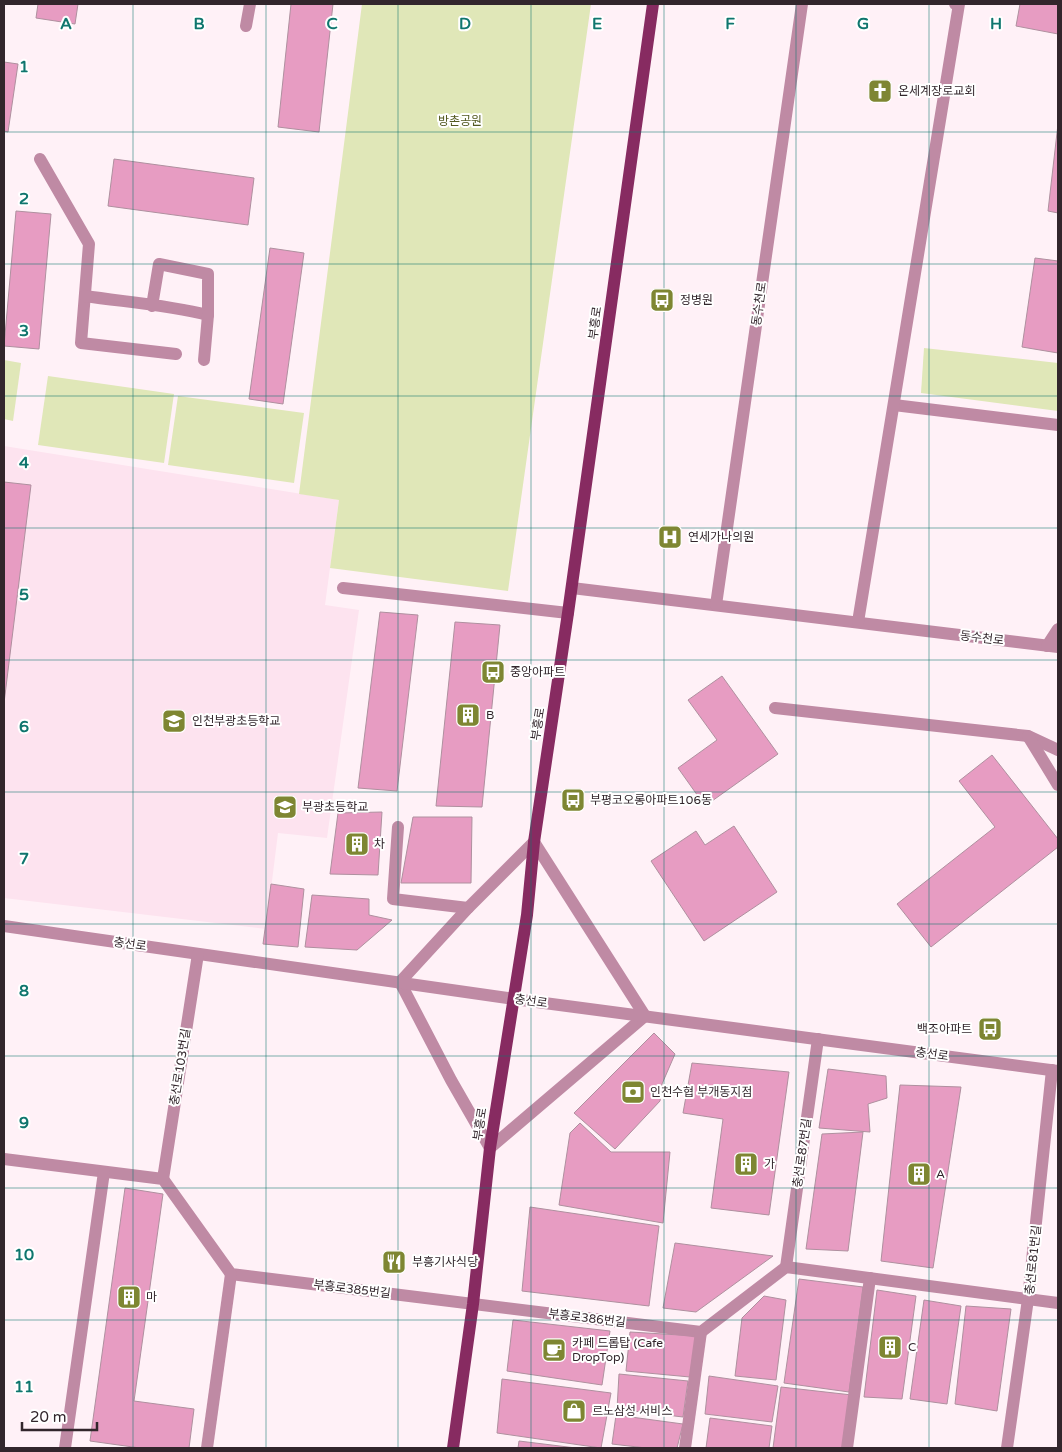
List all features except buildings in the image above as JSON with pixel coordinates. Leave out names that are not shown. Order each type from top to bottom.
[{"type":"main road","name":"부흥로","points":[[453,1448],[473,1304],[490,1148],[527,915],[534,842],[572,588],[653,4]]},
{"type":"street","points":[[246,26],[250,4]]},
{"type":"street","name":"동수천로","points":[[716,605],[802,4]]},
{"type":"street","points":[[858,622],[959,4],[955,4]]},
{"type":"street","points":[[40,159],[89,244],[81,343],[176,354]]},
{"type":"street","points":[[152,306],[159,264],[208,274],[208,315],[204,360]]},
{"type":"street","points":[[85,296],[192,311],[208,315]]},
{"type":"street","points":[[894,406],[1058,425]]},
{"type":"street","points":[[343,588],[568,613]]},
{"type":"street","name":"동수천로","points":[[572,588],[1052,646],[1058,629]]},
{"type":"street","points":[[775,708],[1028,736],[1058,750]]},
{"type":"street","points":[[1028,736],[1058,785]]},
{"type":"street","points":[[398,827],[393,899],[468,908]]},
{"type":"street","points":[[534,842],[645,1016],[490,1148],[451,1080],[400,982],[468,908],[534,842]]},
{"type":"street","name":"충선로","points":[[4,926],[514,998],[1055,1071]]},
{"type":"street","name":"충선로103번길","points":[[163,1179],[198,954]]},
{"type":"street","name":"충선로87번길","points":[[786,1267],[818,1039]]},
{"type":"street","name":"충선로81번길","points":[[1007,1448],[1028,1299],[1055,1071]]},
{"type":"street","points":[[4,1159],[163,1179],[231,1274],[207,1445]]},
{"type":"street","points":[[65,1448],[104,1172]]},
{"type":"street","points":[[685,1448],[701,1332],[786,1267],[1058,1303]]},
{"type":"street","name":"부흥로385번길","points":[[231,1274],[473,1304]]},
{"type":"street","points":[[847,1448],[870,1278]]},
{"type":"street","name":"부흥로386번길","points":[[473,1304],[701,1332]]},
{"type":"shaded area","name":"인천부광초등학교","points":[[4,446],[339,500],[325,605],[359,610],[327,838],[278,833],[266,929],[4,898]]},
{"type":"green space","name":"방촌공원","points":[[362,4],[591,4],[508,591],[330,568],[339,500],[299,494]]},
{"type":"green space","points":[[924,348],[1058,363],[1058,411],[921,393]]},
{"type":"green space","points":[[4,360],[21,363],[13,421],[4,419]]},
{"type":"green space","points":[[48,376],[174,394],[164,463],[38,445]]},
{"type":"green space","points":[[178,396],[304,413],[294,483],[168,465]]},
{"type":"place","name":"온세계장로교회","points":[[880,91]]},
{"type":"place","name":"정병원","points":[[662,300]]},
{"type":"place","name":"연세가나의원","points":[[670,537]]},
{"type":"place","name":"중앙아파트","points":[[493,672]]},
{"type":"place","name":"B","points":[[468,715]]},
{"type":"place","name":"인천부광초등학교","points":[[174,721]]},
{"type":"place","name":"부평코오롱아파트106동","points":[[573,800]]},
{"type":"place","name":"부광초등학교","points":[[285,807]]},
{"type":"place","name":"차","points":[[357,844]]},
{"type":"place","name":"백조아파트","points":[[990,1029]]},
{"type":"place","name":"인천수협 부개동지점","points":[[633,1092]]},
{"type":"place","name":"가","points":[[746,1164]]},
{"type":"place","name":"A","points":[[919,1174]]},
{"type":"place","name":"부흥기사식당","points":[[394,1262]]},
{"type":"place","name":"마","points":[[129,1297]]},
{"type":"place","name":"C","points":[[890,1347]]},
{"type":"place","name":"카페 드롭탑 (Cafe DropTop)","points":[[554,1350]]},
{"type":"place","name":"르노삼성 서비스","points":[[574,1411]]}]
